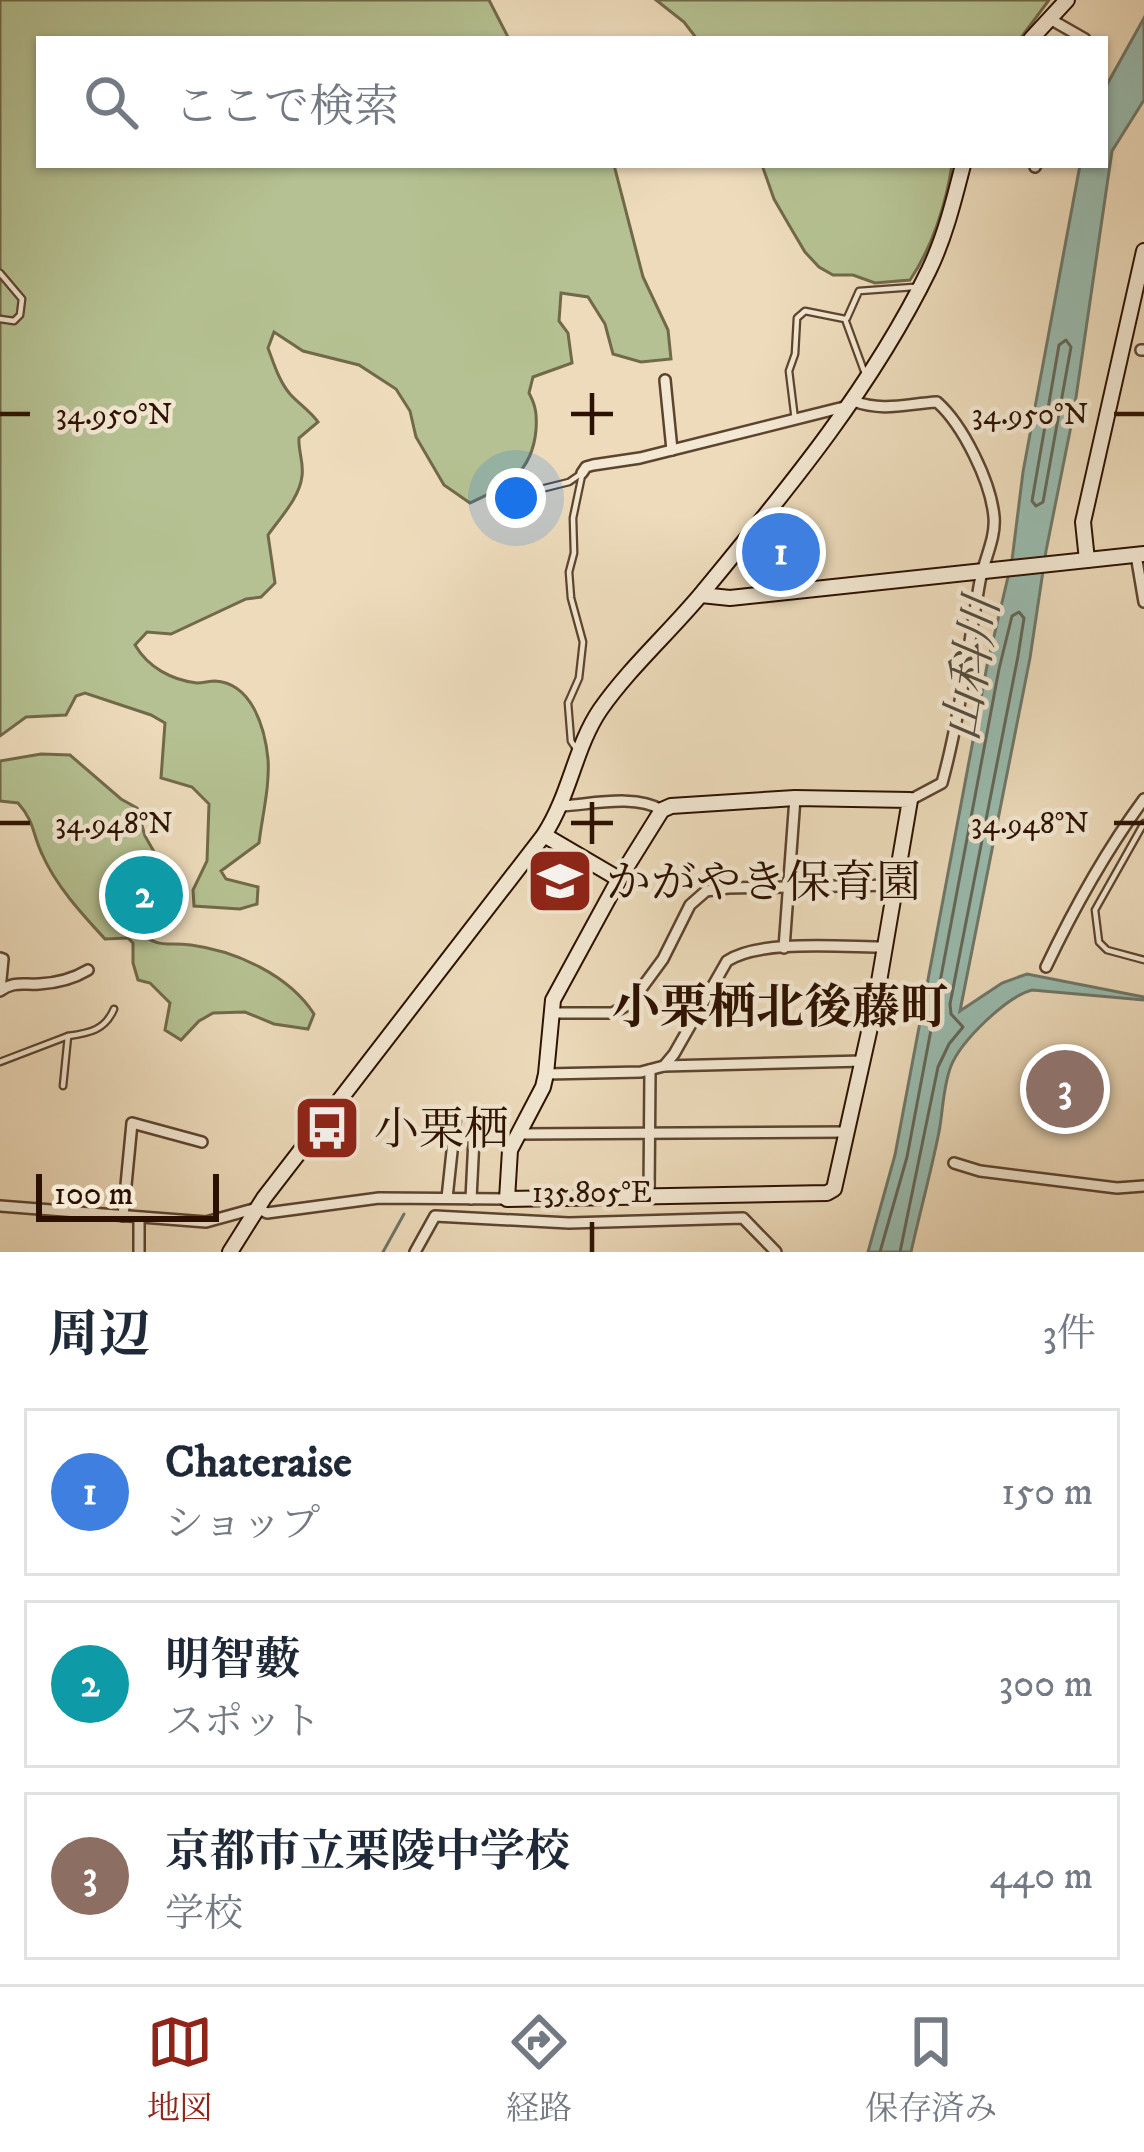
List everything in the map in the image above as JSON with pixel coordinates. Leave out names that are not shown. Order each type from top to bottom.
[{"type":"street","points":[[1034,36],[1066,0]]},
{"type":"street","points":[[1050,19],[1079,36]]},
{"type":"street","points":[[230,1252],[257,1208],[544,836],[562,806],[598,713],[701,595],[851,403],[931,267],[962,168]]},
{"type":"street","points":[[1087,560],[1083,522],[1144,251]]},
{"type":"street","points":[[665,380],[672,450]]},
{"type":"street","points":[[507,1199],[510,1150],[546,1074],[553,1000],[662,810],[795,798],[910,800],[942,783],[994,523],[975,459],[952,415],[937,402],[887,408],[851,403],[640,458],[593,465],[582,473]]},
{"type":"street","points":[[701,595],[730,598],[1140,554],[1144,602]]},
{"type":"street","points":[[784,948],[795,798]]},
{"type":"street","points":[[0,1206],[206,1222],[257,1208],[266,1213],[379,1198],[827,1193],[835,1189],[863,1060],[910,800]]},
{"type":"street","points":[[1046,967],[1110,846],[1144,800]]},
{"type":"street","points":[[562,806],[623,802],[651,804],[662,810]]},
{"type":"street","points":[[544,836],[620,879]]},
{"type":"street","points":[[550,1013],[612,1013],[630,1004],[663,959],[690,905],[706,891],[896,885]]},
{"type":"street","points":[[664,1066],[727,961],[740,953],[885,947]]},
{"type":"street","points":[[0,958],[0,990]]},
{"type":"street","points":[[0,990],[10,983],[74,979],[88,970]]},
{"type":"street","points":[[546,1074],[863,1060]]},
{"type":"street","points":[[649,1196],[650,1070]]},
{"type":"street","points":[[447,1198],[456,1114]]},
{"type":"street","points":[[471,1199],[475,1118]]},
{"type":"street","points":[[123,1216],[132,1123],[202,1142]]},
{"type":"street","points":[[519,1134],[847,1132]]},
{"type":"street","points":[[954,1163],[980,1171],[1117,1189],[1144,1186]]},
{"type":"street","points":[[415,1252],[435,1216],[569,1223],[743,1218],[776,1252]]},
{"type":"street","points":[[139,1218],[139,1252]]},
{"type":"lane","points":[[0,273],[22,299],[14,321],[0,319]]},
{"type":"lane","points":[[867,378],[846,320],[860,291],[920,287]]},
{"type":"lane","points":[[795,419],[789,371],[797,318],[814,311],[846,320]]},
{"type":"lane","points":[[513,496],[569,482],[582,473]]},
{"type":"lane","points":[[580,755],[571,741],[568,703],[580,678],[583,642],[569,572],[582,473]]},
{"type":"lane","points":[[1144,823],[1095,910],[1099,942],[1108,950],[1144,960]]},
{"type":"lane","points":[[0,1062],[68,1036],[92,1032],[108,1022],[114,1009]]},
{"type":"lane","points":[[63,1086],[68,1036]]},
{"type":"green space","points":[[0,0],[489,0],[507,36],[36,36],[36,168],[615,168],[643,277],[668,330],[671,359],[641,362],[613,354],[605,324],[588,297],[561,293],[559,321],[568,333],[572,363],[533,377],[529,393],[536,425],[529,458],[506,484],[470,503],[444,485],[396,389],[359,365],[303,351],[274,332],[268,348],[280,378],[318,422],[299,438],[302,471],[298,492],[268,535],[275,583],[261,597],[246,599],[171,634],[147,632],[135,645],[153,666],[178,679],[215,681],[238,690],[260,721],[268,769],[259,843],[221,871],[226,879],[258,887],[257,904],[240,909],[194,906],[193,890],[207,861],[209,804],[192,787],[161,778],[165,723],[85,693],[76,696],[66,715],[26,717],[0,736]]},
{"type":"green space","points":[[656,0],[1049,0],[1022,36],[695,36]]},
{"type":"green space","points":[[763,168],[951,168],[937,225],[910,280],[875,283],[853,275],[833,275],[819,267],[774,199]]},
{"type":"green space","points":[[70,755],[137,808],[157,857],[149,911],[138,931],[157,943],[208,948],[260,967],[291,988],[314,1014],[308,1029],[274,1024],[245,1012],[213,1013],[181,1040],[165,1030],[170,1003],[150,983],[138,980],[133,943],[128,938],[105,939],[55,877],[24,810],[18,803],[0,801],[0,761]]},
{"type":"water","points":[[1144,18],[1144,100],[1112,151],[1074,411],[960,1011],[1002,983],[1027,974],[1144,1000],[1032,990],[986,1021],[956,1056],[948,1074],[911,1252],[868,1252],[895,1155],[987,666],[1012,560],[1023,472],[1079,168],[1108,168],[1108,83]]},
{"type":"waterway","points":[[383,1252],[404,1214]]},
{"type":"place","name":"Chateraise","points":[[781,552]]},
{"type":"place","name":"かがやき保育園","points":[[560,881]]},
{"type":"place","name":"明智藪","points":[[144,895]]},
{"type":"place","name":"京都市立栗陵中学校","points":[[1065,1089]]},
{"type":"place","name":"小栗栖","points":[[327,1128]]},
{"type":"district","name":"小栗栖北後藤町","points":[[780,1006]]},
{"type":"water label","name":"山科川","points":[[970,669]]}]
